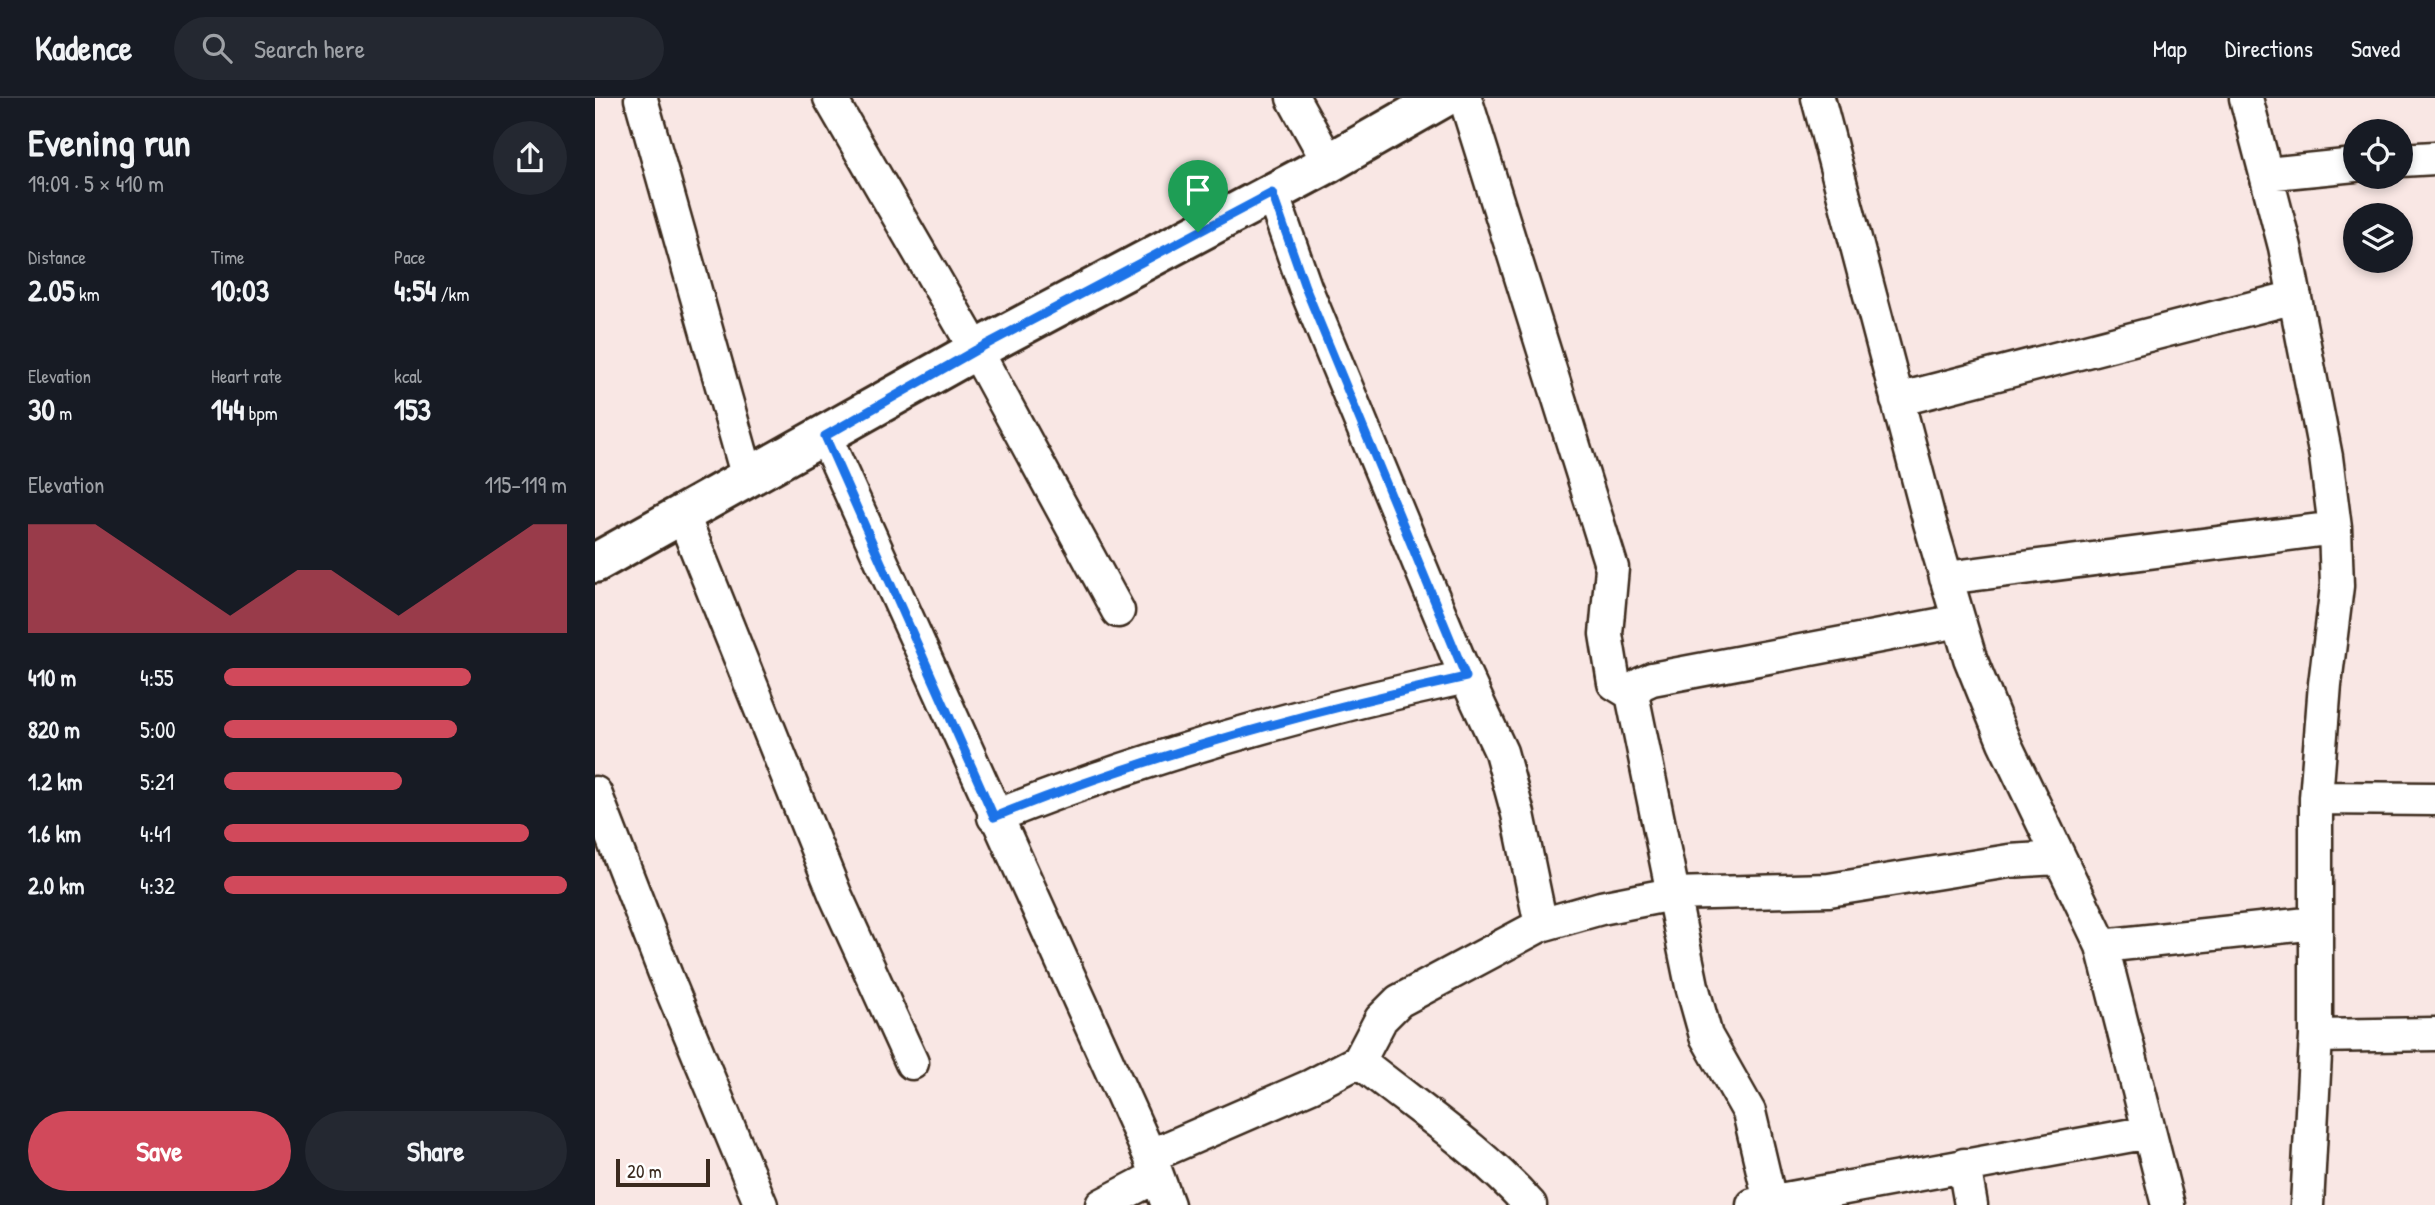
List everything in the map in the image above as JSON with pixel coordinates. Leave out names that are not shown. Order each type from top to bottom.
[{"type":"street","points":[[830,98],[976,350],[1118,611]]},
{"type":"street","points":[[1293,98],[1329,163]]},
{"type":"street","points":[[595,563],[976,350],[1329,163],[1443,98]]},
{"type":"street","points":[[1465,98],[1612,568],[1606,634],[1614,683],[1632,694],[1672,894],[1706,1036],[1749,1112],[1765,1203],[2149,1132]]},
{"type":"street","points":[[1818,98],[1897,400],[1970,658],[2004,741],[2102,946],[2168,1205]]},
{"type":"street","points":[[2246,98],[2295,297],[2326,457],[2336,528],[2337,586],[2325,684],[2316,798],[2316,1036],[2307,1205]]},
{"type":"street","points":[[641,99],[748,478]]},
{"type":"street","points":[[2413,159],[2435,158]]},
{"type":"street","points":[[2266,174],[2343,166]]},
{"type":"street","points":[[1272,193],[1305,287],[1466,677],[1501,751],[1518,814],[1541,925]]},
{"type":"street","points":[[1897,400],[2295,297]]},
{"type":"street","points":[[825,436],[1158,1179]]},
{"type":"street","points":[[683,513],[835,894],[912,1063]]},
{"type":"street","points":[[1946,578],[2336,528]]},
{"type":"street","points":[[1632,694],[1641,684],[1652,679],[1959,621]]},
{"type":"street","points":[[994,817],[1085,780],[1380,696],[1466,677]]},
{"type":"street","points":[[595,793],[666,976],[761,1205]]},
{"type":"street","points":[[2316,798],[2435,799]]},
{"type":"street","points":[[1102,1205],[1158,1179],[1311,1086],[1359,1061],[1381,1019],[1399,1001],[1541,925],[1601,908],[1672,894],[1829,890],[2009,861],[2058,858]]},
{"type":"street","points":[[2102,946],[2316,923]]},
{"type":"street","points":[[2316,1036],[2435,1034]]},
{"type":"street","points":[[1359,1061],[1460,1139],[1509,1182],[1530,1205]]},
{"type":"street","points":[[1964,1165],[1971,1205]]},
{"type":"route","points":[[1272,193],[1305,287],[1466,677],[1380,696],[1085,780],[994,817],[825,436],[976,350],[1198,232],[1272,193]]}]
